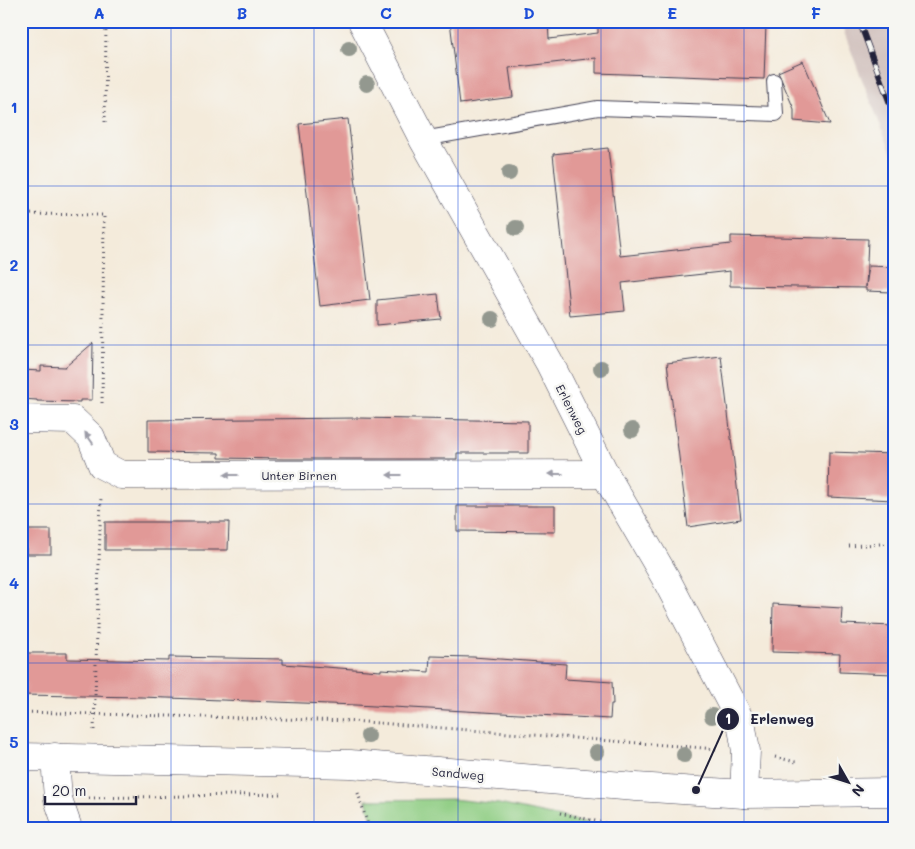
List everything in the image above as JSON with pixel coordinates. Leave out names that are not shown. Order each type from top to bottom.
[{"type":"street","name":"Erlenweg","points":[[362,21],[423,139],[549,362],[605,474],[665,577],[741,722],[746,751],[744,794]]},
{"type":"street","points":[[21,419],[73,420],[91,436],[102,465]]},
{"type":"street","name":"Unter Birnen","points":[[102,465],[121,475],[605,474]]},
{"type":"street","name":"Sandweg","points":[[21,757],[350,764],[744,794],[894,792]]},
{"type":"street","points":[[55,758],[58,799],[68,828]]},
{"type":"lane","points":[[423,139],[598,108],[776,114],[774,81]]},
{"type":"path","points":[[105,122],[106,21]]},
{"type":"path","points":[[21,214],[104,214],[102,418],[91,436]]},
{"type":"path","points":[[95,758],[94,714],[102,465]]},
{"type":"path","points":[[849,546],[894,543]]},
{"type":"path","points":[[21,712],[352,721],[746,751],[804,764]]},
{"type":"path","points":[[358,793],[367,793]]},
{"type":"path","points":[[58,799],[288,794]]},
{"type":"path","points":[[560,812],[626,828]]},
{"type":"path","points":[[810,828],[894,824]]},
{"type":"shaded area","points":[[840,21],[894,21],[894,159],[859,72]]},
{"type":"green space","points":[[452,799],[499,804],[612,828],[375,828],[366,800]]},
{"type":"building","points":[[450,21],[548,21],[549,39],[598,33],[598,21],[694,21],[766,24],[764,79],[596,73],[596,58],[509,68],[513,97],[460,104]]},
{"type":"building","points":[[803,61],[830,124],[794,121],[794,109],[778,72]]},
{"type":"building","points":[[348,119],[370,300],[320,306],[299,124]]},
{"type":"building","points":[[608,148],[620,256],[731,244],[731,236],[868,239],[866,287],[869,266],[893,267],[892,292],[866,291],[866,288],[730,286],[730,271],[622,283],[625,311],[570,316],[553,154]]},
{"type":"building","points":[[438,294],[441,319],[377,325],[377,300]]},
{"type":"building","points":[[93,343],[92,400],[80,400],[80,402],[21,399],[21,370],[41,371],[41,366],[65,367]]},
{"type":"building","points":[[721,356],[741,519],[688,527],[667,363]]},
{"type":"building","points":[[358,418],[528,421],[528,453],[457,453],[457,459],[283,459],[219,458],[219,453],[148,452],[148,420]]},
{"type":"building","points":[[829,452],[894,454],[894,500],[828,497]]},
{"type":"building","points":[[457,506],[555,506],[555,532],[457,531]]},
{"type":"building","points":[[105,522],[229,522],[228,550],[105,550]]},
{"type":"building","points":[[26,530],[51,530],[51,554],[26,554]]},
{"type":"building","points":[[773,604],[842,608],[841,624],[894,626],[894,674],[839,672],[840,654],[772,652]]},
{"type":"building","points":[[21,653],[67,653],[67,659],[169,661],[169,657],[283,659],[283,664],[381,671],[381,669],[429,672],[430,656],[473,657],[566,664],[565,679],[612,682],[613,704],[611,704],[610,719],[356,705],[141,697],[21,695]]},
{"type":"railway","points":[[859,21],[894,115]]},
{"type":"place","name":"Erlenweg","points":[[696,790]]}]
